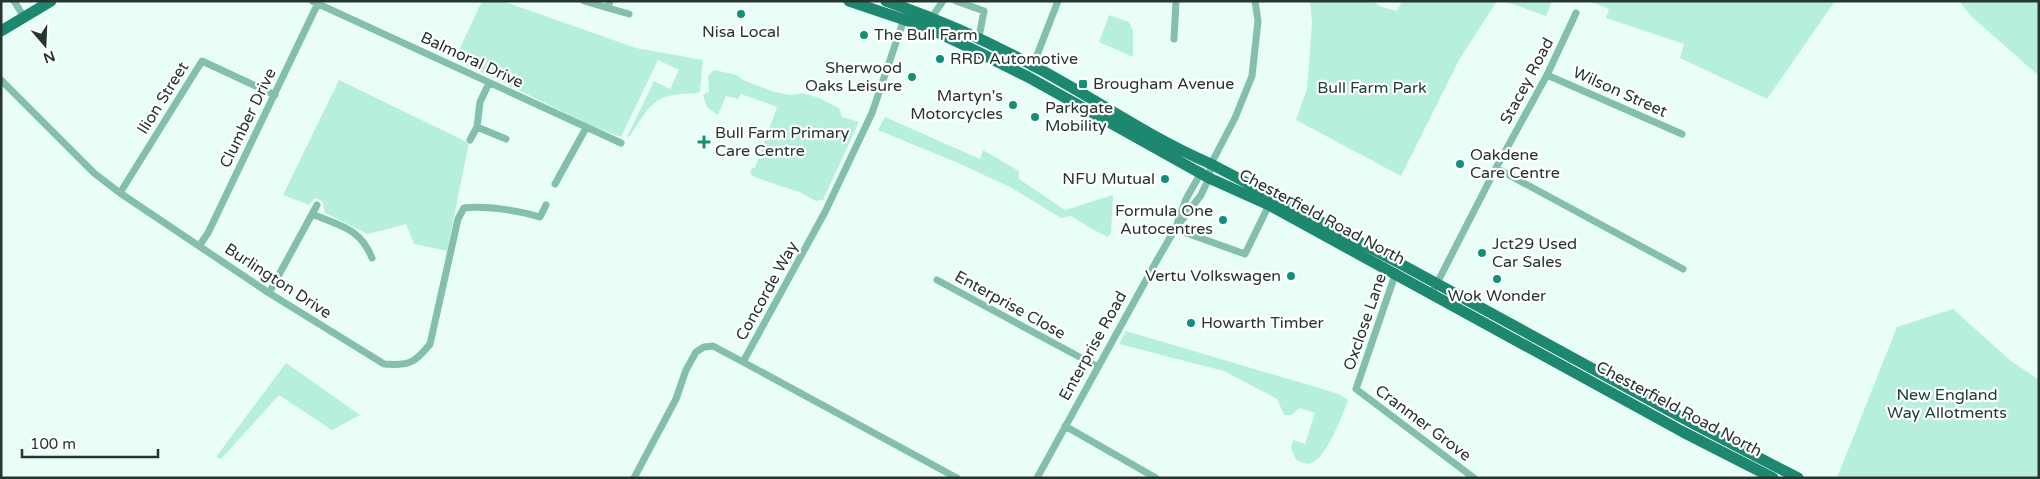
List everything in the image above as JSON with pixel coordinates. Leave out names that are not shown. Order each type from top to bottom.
[{"type":"main road","points":[[1,30],[51,1]]},
{"type":"main road","name":"Chesterfield Road North","points":[[849,1],[906,14],[932,17],[978,37],[1074,88],[1111,112],[1210,164],[1434,288],[1584,377],[1683,432],[1761,465],[1798,478]]},
{"type":"main road","name":"Chesterfield Road North","points":[[886,1],[906,14],[1028,77],[1204,175],[1398,268]]},
{"type":"main road","name":"Chesterfield Road North","points":[[1434,288],[1590,366],[1761,465],[1773,478]]},
{"type":"main road","points":[[1584,377],[1590,366]]},
{"type":"street","points":[[14,1],[24,17]]},
{"type":"street","points":[[584,1],[609,5],[629,14]]},
{"type":"street","points":[[932,17],[943,1]]},
{"type":"street","points":[[956,1],[984,11],[978,37]]},
{"type":"street","points":[[1028,77],[1058,1]]},
{"type":"street","points":[[1174,39],[1176,1]]},
{"type":"street","points":[[1204,175],[1235,118],[1252,76],[1258,21],[1255,1]]},
{"type":"street","name":"Balmoral Drive","points":[[316,2],[621,143]]},
{"type":"street","name":"Clumber Drive","points":[[200,246],[275,95],[316,2]]},
{"type":"street","name":"Stacey Road","points":[[1434,288],[1547,75],[1576,13]]},
{"type":"street","name":"Concorde Way","points":[[906,14],[872,113],[825,212],[743,362],[957,478]]},
{"type":"street","name":"Ilion Street","points":[[120,193],[202,61],[275,95]]},
{"type":"street","name":"Wilson Street","points":[[1547,75],[1682,134]]},
{"type":"street","name":"Burlington Drive","points":[[1,80],[94,173],[120,193],[269,293],[384,364],[411,364],[430,344],[461,212],[464,208],[530,214],[540,217],[546,205]]},
{"type":"street","points":[[470,140],[477,127],[480,102],[489,82]]},
{"type":"street","points":[[477,127],[506,140]]},
{"type":"street","points":[[555,184],[586,128]]},
{"type":"street","points":[[1496,168],[1683,269]]},
{"type":"street","name":"Enterprise Road","points":[[1175,229],[1193,208],[1204,175]]},
{"type":"street","name":"Enterprise Road","points":[[1037,478],[1175,229],[1186,199],[1204,175]]},
{"type":"street","points":[[269,293],[317,205]]},
{"type":"street","points":[[1175,229],[1245,254],[1269,206]]},
{"type":"street","points":[[312,214],[361,237],[367,245],[372,258]]},
{"type":"street","name":"Oxclose Lane","points":[[1356,390],[1398,268]]},
{"type":"street","name":"Enterprise Close","points":[[937,280],[1098,368]]},
{"type":"street","points":[[634,478],[676,399],[686,370],[696,352],[704,347],[713,346],[743,362]]},
{"type":"street","name":"Cranmer Grove","points":[[1356,390],[1474,478]]},
{"type":"street","points":[[1065,426],[1156,478]]},
{"type":"green space","points":[[482,1],[502,1],[636,48],[703,60],[700,91],[698,93],[663,98],[656,102],[644,114],[630,136],[627,137],[654,81],[670,89],[679,70],[658,60],[621,137],[592,126],[455,59]]},
{"type":"green space","name":"Bull Farm Park","points":[[1310,1],[1372,1],[1382,7],[1397,11],[1402,1],[1497,1],[1459,60],[1401,176],[1296,120],[1307,89],[1312,23]]},
{"type":"green space","points":[[1504,1],[1552,1],[1546,16]]},
{"type":"green space","points":[[1589,1],[1835,1],[1767,99],[1680,58],[1684,44],[1606,18],[1609,9]]},
{"type":"green space","points":[[1959,1],[2039,1],[2039,76],[1972,17]]},
{"type":"green space","points":[[1109,15],[1129,22],[1133,31],[1133,57],[1099,42]]},
{"type":"green space","points":[[714,70],[737,75],[743,80],[774,92],[791,95],[803,93],[819,98],[839,108],[842,117],[859,122],[823,200],[816,201],[799,192],[754,177],[750,173],[752,168],[755,168],[777,107],[741,94],[738,99],[726,96],[718,115],[707,107],[703,95],[709,92],[708,76]]},
{"type":"green space","points":[[339,80],[469,143],[447,251],[414,244],[406,224],[368,234],[325,213],[322,201],[315,198],[309,205],[283,195]]},
{"type":"green space","points":[[885,117],[980,159],[983,150],[1019,171],[1019,179],[1065,210],[1113,195],[1111,233],[1108,237],[1071,216],[1061,218],[1012,188],[878,130]]},
{"type":"green space","name":"New England Way Allotments","points":[[1953,309],[2011,361],[2039,380],[2039,478],[1837,478],[1897,327]]},
{"type":"green space","points":[[1126,331],[1339,394],[1348,400],[1328,445],[1317,460],[1307,464],[1296,460],[1291,448],[1293,440],[1305,444],[1315,413],[1300,408],[1291,415],[1284,415],[1277,399],[1224,371],[1119,344]]},
{"type":"green space","points":[[286,363],[360,415],[332,430],[279,395],[221,459],[216,457]]},
{"type":"place","name":"Nisa Local","points":[[741,14]]},
{"type":"place","name":"The Bull Farm","points":[[864,35]]},
{"type":"place","name":"RRD Automotive","points":[[940,59]]},
{"type":"place","name":"Sherwood Oaks Leisure","points":[[912,77]]},
{"type":"place","name":"Brougham Avenue","points":[[1083,84]]},
{"type":"place","name":"Martyn's Motorcycles","points":[[1013,105]]},
{"type":"place","name":"Parkgate Mobility","points":[[1035,117]]},
{"type":"place","name":"Bull Farm Primary Care Centre","points":[[704,142]]},
{"type":"place","name":"Oakdene Care Centre","points":[[1460,164]]},
{"type":"place","name":"NFU Mutual","points":[[1165,179]]},
{"type":"place","name":"Formula One Autocentres","points":[[1223,220]]},
{"type":"place","name":"Jct29 Used Car Sales","points":[[1482,253]]},
{"type":"place","name":"Vertu Volkswagen","points":[[1291,276]]},
{"type":"place","name":"Wok Wonder","points":[[1497,279]]},
{"type":"place","name":"Howarth Timber","points":[[1191,323]]}]
